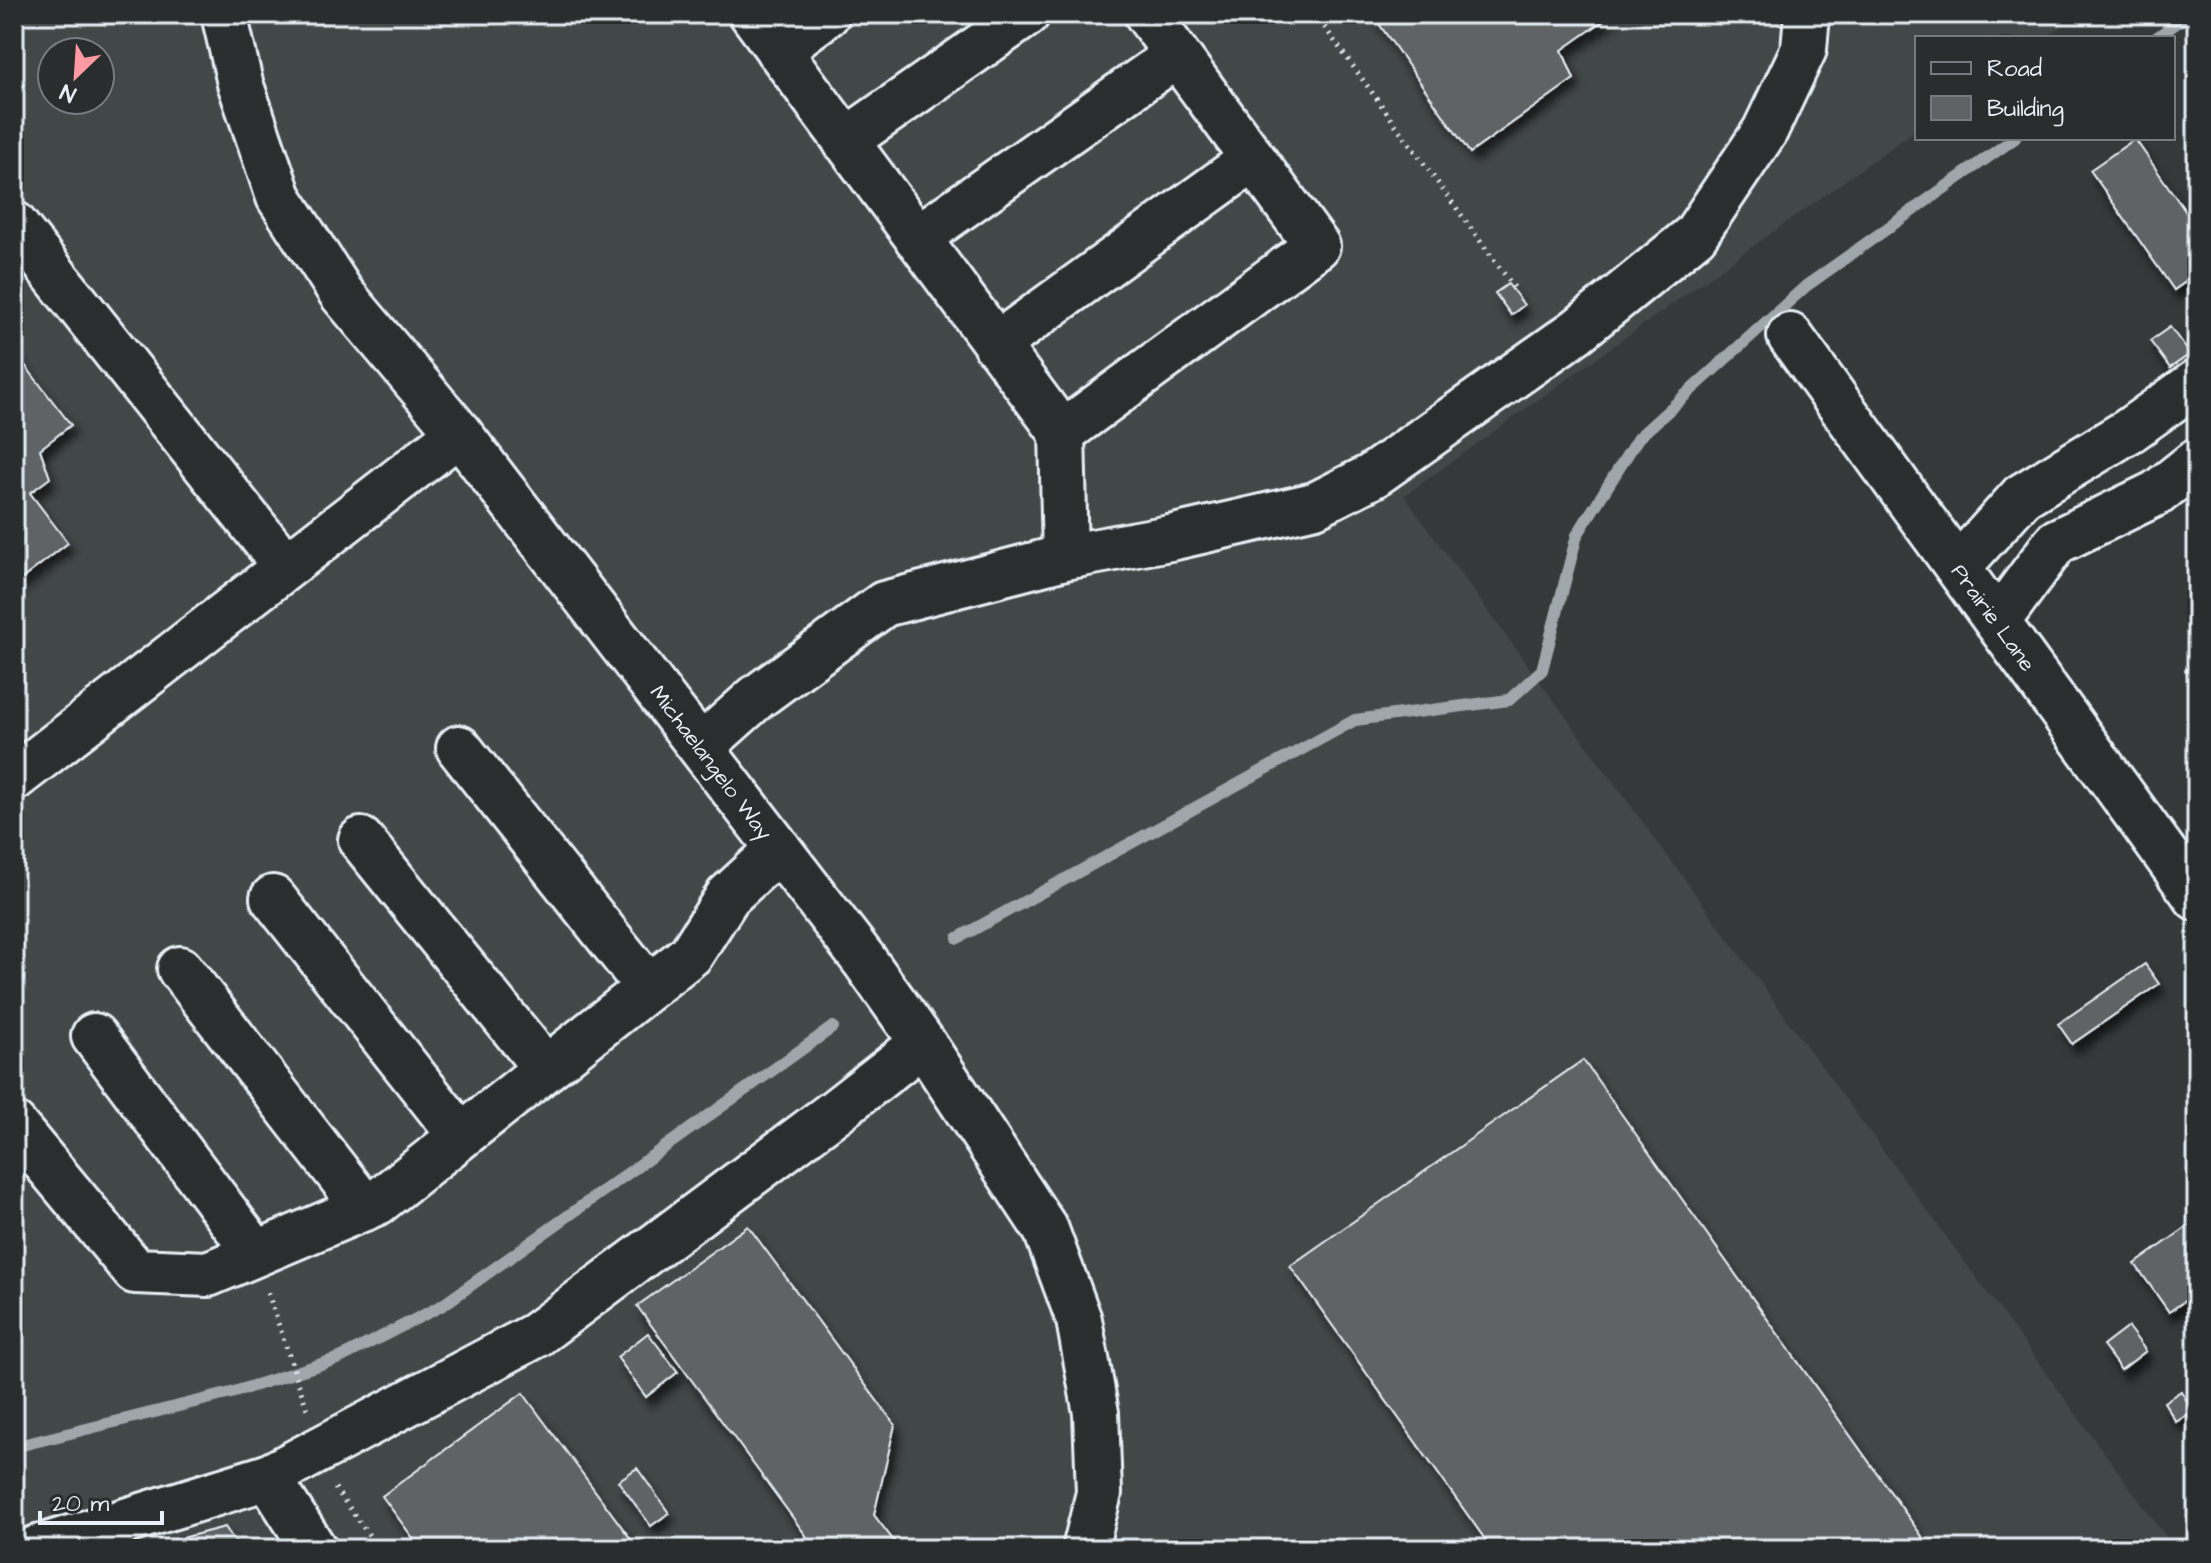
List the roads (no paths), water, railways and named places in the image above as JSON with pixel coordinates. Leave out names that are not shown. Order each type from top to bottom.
[{"type":"street","name":"Michaelangelo Way","points":[[224,14],[240,83],[279,197],[342,294],[459,433],[864,960],[923,1043],[1046,1230],[1079,1320],[1096,1413],[1099,1493],[1085,1549]]},
{"type":"street","points":[[752,14],[1062,433],[1065,557]]},
{"type":"street","points":[[778,50],[827,14]]},
{"type":"street","points":[[845,141],[1027,14]]},
{"type":"street","points":[[1062,433],[1317,246],[1147,14]]},
{"type":"street","points":[[701,747],[757,697],[884,604],[1065,557],[1170,538],[1315,505],[1372,476],[1577,331],[1695,235],[1765,131],[1804,49],[1807,14]]},
{"type":"street","points":[[917,238],[1177,55]]},
{"type":"street","points":[[996,345],[1253,159]]},
{"type":"street","points":[[14,224],[286,567]]},
{"type":"street","name":"Prairie Lane","points":[[1790,336],[2197,898]]},
{"type":"street","points":[[1958,567],[2022,496],[2130,430],[2197,382]]},
{"type":"street","points":[[14,778],[459,433]]},
{"type":"street","points":[[1997,622],[2056,542],[2157,493],[2197,461]]},
{"type":"street","points":[[459,748],[648,987]]},
{"type":"street","points":[[361,840],[546,1069]]},
{"type":"street","points":[[14,1125],[135,1271],[208,1274],[378,1202],[691,954],[728,896],[779,849]]},
{"type":"street","points":[[273,898],[461,1136]]},
{"type":"street","points":[[180,969],[365,1208]]},
{"type":"street","points":[[94,1036],[256,1253]]},
{"type":"street","points":[[35,1549],[268,1477],[536,1335],[923,1043]]},
{"type":"street","points":[[268,1477],[314,1549]]},
{"type":"waterway","points":[[2159,36],[2189,14]]},
{"type":"waterway","points":[[958,938],[1355,720],[1509,700],[1542,670],[1577,535],[1638,438],[1806,286],[2012,140]]},
{"type":"waterway","points":[[14,1447],[231,1393],[340,1358],[443,1305],[833,1027]]}]
